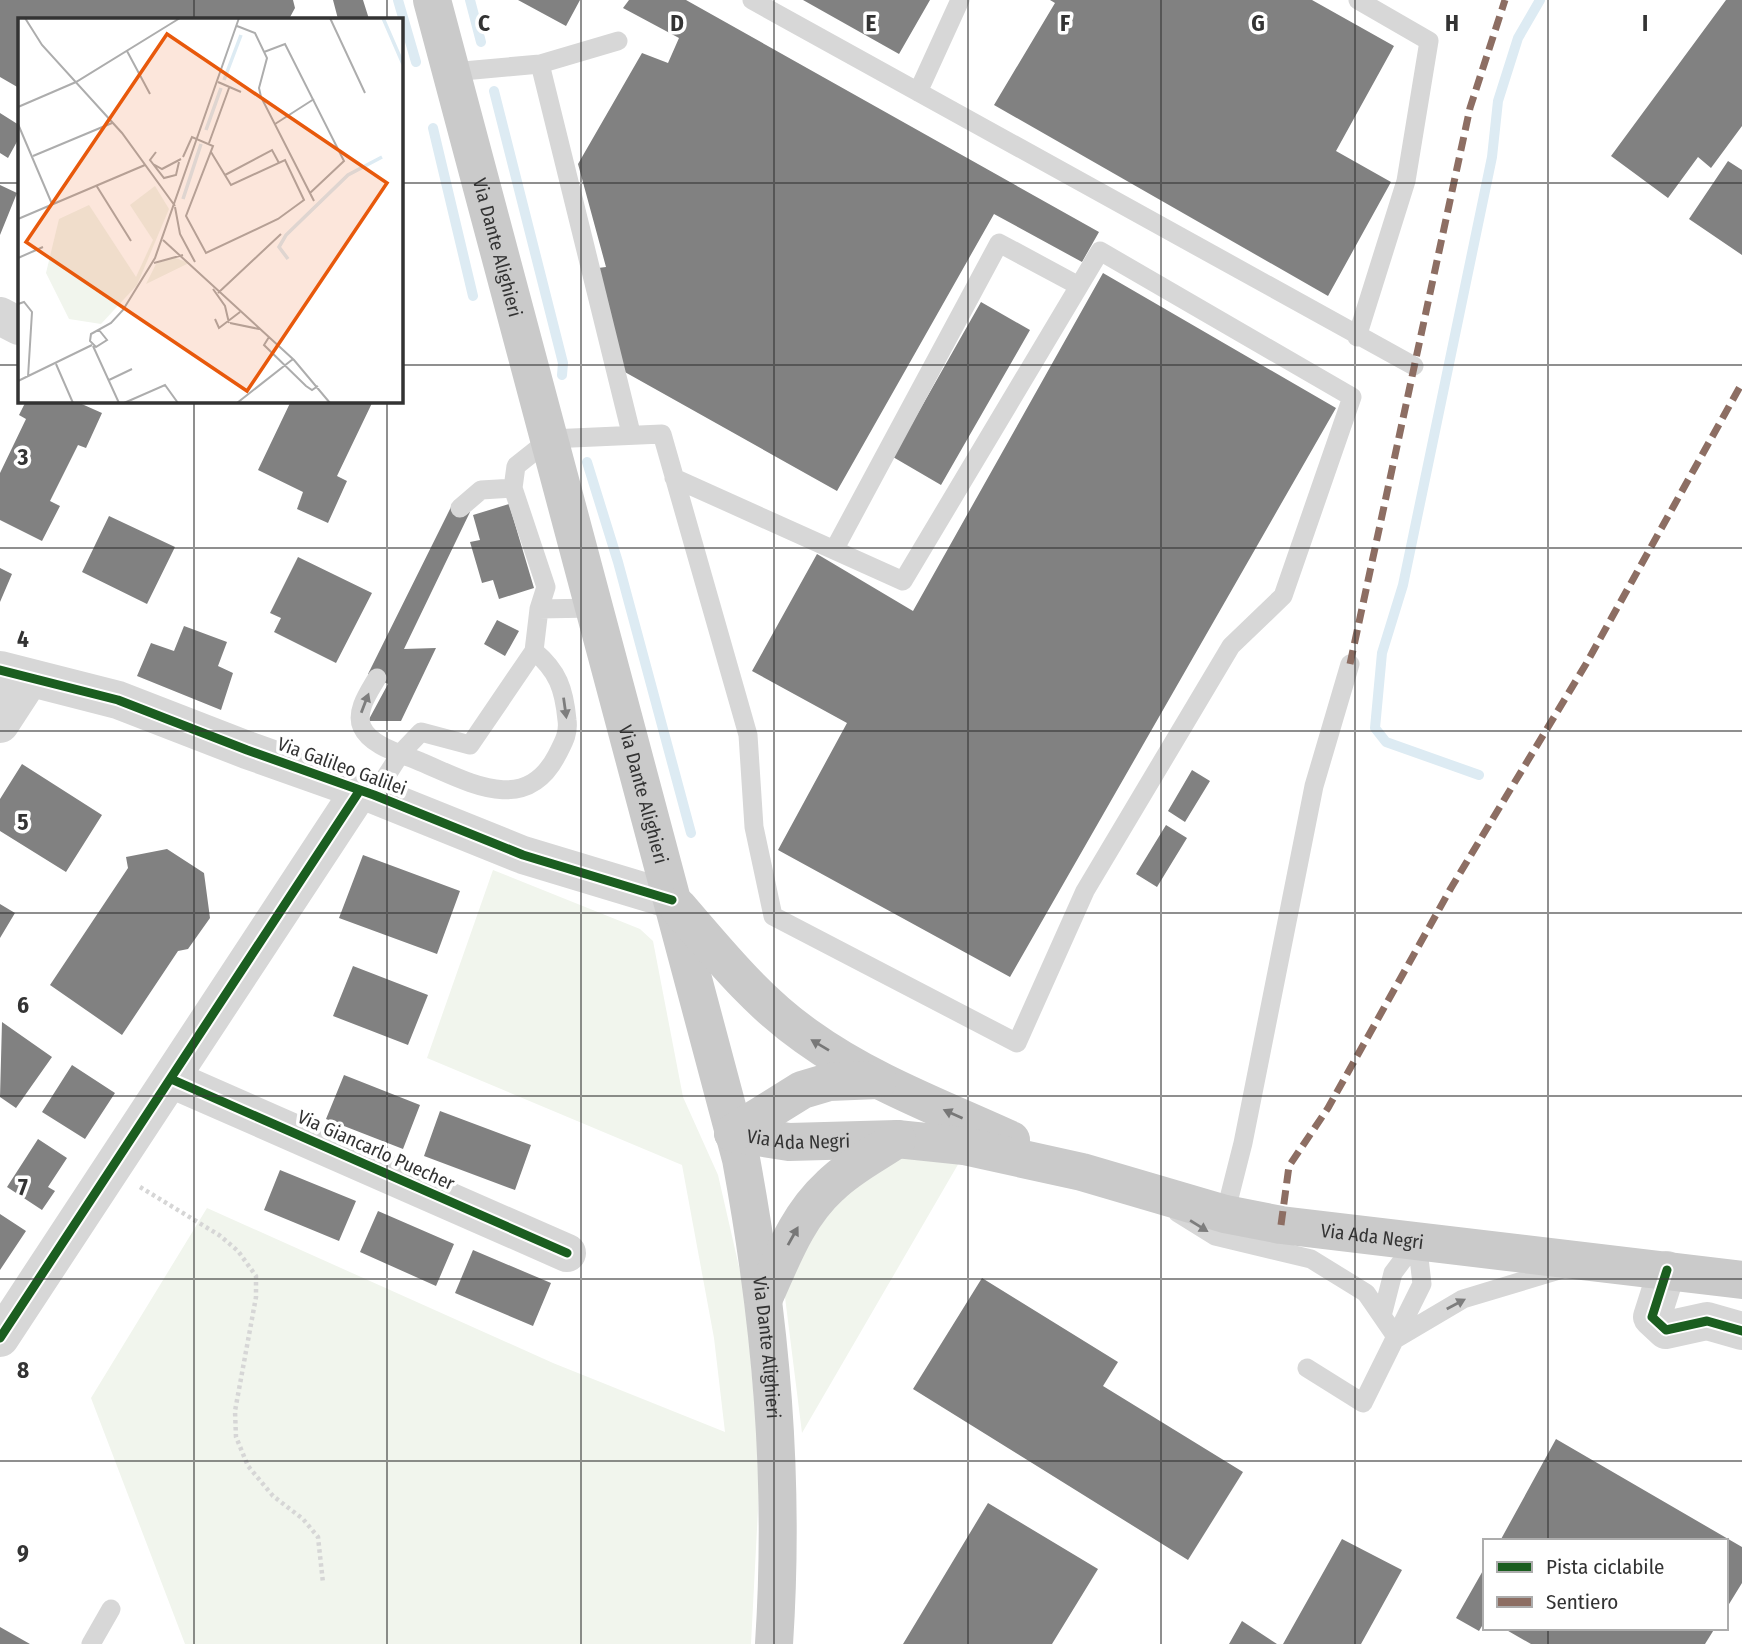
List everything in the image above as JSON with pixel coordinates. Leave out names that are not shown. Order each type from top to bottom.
[{"type":"main road","name":"Via Dante Alighieri","points":[[432,0],[672,900],[750,1207],[764,1298],[779,1484],[774,1644]]},
{"type":"main road","name":"Via Ada Negri","points":[[672,900],[746,984],[805,1036],[878,1080],[1082,1172]]},
{"type":"main road","name":"Via Ada Negri","points":[[733,1133],[802,1090],[829,1082],[878,1080]]},
{"type":"main road","name":"Via Ada Negri","points":[[733,1133],[789,1142],[897,1139],[964,1146],[1082,1172],[1224,1214],[1281,1226],[1742,1280]]},
{"type":"main road","name":"Via Ada Negri","points":[[764,1298],[792,1235],[823,1193],[897,1139]]},
{"type":"street","points":[[0,316],[18,325]]},
{"type":"street","points":[[0,724],[15,674]]},
{"type":"street","name":"Via Galileo Galilei","points":[[15,674],[118,700],[367,793],[523,855],[672,900]]},
{"type":"street","points":[[0,1338],[367,793]]},
{"type":"street","name":"Via Giancarlo Puecher","points":[[172,1079],[567,1253]]},
{"type":"street","points":[[1667,1270],[1652,1317],[1666,1330],[1707,1321],[1742,1331]]},
{"type":"lane","points":[[752,0],[1357,337],[1414,366]]},
{"type":"lane","points":[[918,92],[960,0]]},
{"type":"lane","points":[[1357,337],[1406,181],[1429,41],[1358,0]]},
{"type":"lane","points":[[452,72],[540,64],[618,41]]},
{"type":"lane","points":[[540,64],[631,433]]},
{"type":"lane","points":[[834,550],[999,243],[1079,286]]},
{"type":"lane","points":[[367,793],[421,732],[470,744],[534,651],[539,609],[546,586],[513,488],[516,466],[550,439],[662,433],[674,478],[748,735],[754,827],[773,916],[1017,1043],[1085,891],[1231,646],[1283,596],[1352,397],[1100,251],[903,581],[674,478]]},
{"type":"lane","points":[[460,508],[481,490],[513,488]]},
{"type":"lane","points":[[539,609],[594,608]]},
{"type":"lane","points":[[377,678],[361,708],[362,726],[373,741],[471,784],[496,791],[514,789],[536,781],[553,763],[568,732],[565,701],[553,666],[534,651]]},
{"type":"lane","points":[[1224,1214],[1243,1143],[1314,786],[1350,664]]},
{"type":"lane","points":[[1142,1189],[1215,1236],[1311,1259],[1366,1293],[1397,1338]]},
{"type":"lane","points":[[1382,1316],[1393,1273],[1417,1241]]},
{"type":"lane","points":[[1307,1368],[1363,1403],[1422,1284],[1417,1241]]},
{"type":"lane","points":[[1397,1338],[1463,1299],[1588,1261]]},
{"type":"lane","points":[[91,1644],[111,1609]]},
{"type":"path","points":[[113,1170],[219,1236],[238,1251],[256,1276],[256,1297],[235,1411],[236,1437],[248,1466],[273,1496],[303,1519],[318,1537],[323,1583]]},
{"type":"shaded area","points":[[493,870],[640,929],[653,941],[683,1097],[718,1175],[745,1293],[760,1471],[751,1644],[185,1644],[91,1398],[207,1208],[553,1363],[725,1432],[714,1338],[682,1165],[427,1058]]},
{"type":"shaded area","points":[[902,1157],[960,1161],[802,1433],[784,1289],[820,1212]]},
{"type":"building","points":[[0,0],[293,0],[295,8],[290,18],[18,18],[18,87],[0,77]]},
{"type":"building","points":[[333,0],[363,0],[369,18],[338,18]]},
{"type":"building","points":[[518,0],[580,0],[566,26]]},
{"type":"building","points":[[629,0],[686,0],[1099,232],[1082,262],[994,214],[837,491],[623,371],[598,268],[606,267],[578,164],[642,53],[668,63],[679,38],[623,8]]},
{"type":"building","points":[[803,0],[930,0],[899,54]]},
{"type":"building","points":[[1050,0],[1312,0],[1394,46],[1336,151],[1391,182],[1328,296],[994,105],[1055,3]]},
{"type":"building","points":[[1726,0],[1742,0],[1742,126],[1711,168],[1698,157],[1668,198],[1611,156]]},
{"type":"building","points":[[0,113],[18,124],[18,140],[8,158],[0,153]]},
{"type":"building","points":[[1728,161],[1742,170],[1742,255],[1689,219]]},
{"type":"building","points":[[0,185],[17,193],[0,235]]},
{"type":"building","points":[[1103,273],[1336,408],[1010,977],[778,850],[847,723],[752,671],[817,554],[913,611]]},
{"type":"building","points":[[981,302],[1030,330],[941,485],[893,457]]},
{"type":"building","points":[[26,402],[77,402],[102,413],[86,448],[78,445],[50,501],[60,506],[42,541],[0,520],[0,473],[26,419],[19,415]]},
{"type":"building","points":[[291,402],[373,402],[337,476],[347,481],[328,523],[297,509],[303,492],[258,470]]},
{"type":"building","points":[[453,503],[470,512],[404,649],[436,648],[401,721],[368,721],[388,684],[368,674]]},
{"type":"building","points":[[509,504],[534,588],[499,599],[493,580],[482,583],[470,542],[480,540],[473,515]]},
{"type":"building","points":[[109,516],[175,547],[147,604],[82,572]]},
{"type":"building","points":[[298,557],[372,593],[336,663],[274,632],[281,618],[270,613]]},
{"type":"building","points":[[0,568],[12,574],[0,602]]},
{"type":"building","points":[[497,620],[519,631],[505,656],[484,644]]},
{"type":"building","points":[[184,626],[227,642],[218,666],[233,673],[221,710],[137,676],[151,643],[174,651]]},
{"type":"building","points":[[22,764],[102,815],[66,872],[0,831],[0,799]]},
{"type":"building","points":[[1192,770],[1210,781],[1185,822],[1168,811]]},
{"type":"building","points":[[1166,825],[1187,838],[1157,887],[1136,874]]},
{"type":"building","points":[[167,849],[204,873],[210,918],[188,949],[178,951],[122,1035],[50,985],[128,868],[126,857]]},
{"type":"building","points":[[363,855],[460,891],[437,954],[339,918]]},
{"type":"building","points":[[0,904],[15,913],[0,938]]},
{"type":"building","points":[[353,966],[428,995],[408,1045],[333,1016]]},
{"type":"building","points":[[2,1022],[52,1057],[16,1108],[0,1097]]},
{"type":"building","points":[[72,1065],[115,1093],[85,1139],[42,1112]]},
{"type":"building","points":[[344,1075],[420,1105],[403,1149],[326,1119]]},
{"type":"building","points":[[440,1111],[531,1145],[515,1190],[424,1156]]},
{"type":"building","points":[[38,1139],[67,1158],[48,1187],[55,1191],[42,1210],[7,1187]]},
{"type":"building","points":[[280,1170],[356,1201],[339,1241],[264,1210]]},
{"type":"building","points":[[378,1211],[454,1244],[436,1286],[360,1252]]},
{"type":"building","points":[[0,1214],[26,1231],[0,1270]]},
{"type":"building","points":[[473,1250],[551,1283],[533,1326],[455,1293]]},
{"type":"building","points":[[982,1278],[1118,1362],[1103,1386],[1243,1472],[1188,1560],[913,1389]]},
{"type":"building","points":[[1556,1439],[1742,1547],[1742,1583],[1728,1606],[1728,1539],[1501,1539]]},
{"type":"building","points":[[988,1503],[1098,1569],[1052,1644],[903,1644]]},
{"type":"building","points":[[1342,1539],[1402,1570],[1361,1644],[1283,1644]]},
{"type":"building","points":[[1483,1571],[1483,1624],[1479,1631],[1456,1618]]},
{"type":"building","points":[[1242,1621],[1277,1644],[1229,1644]]},
{"type":"building","points":[[0,1627],[30,1644],[0,1644]]},
{"type":"building","points":[[1506,1630],[1714,1630],[1705,1644],[1531,1644]]},
{"type":"waterway","points":[[398,0],[416,62]]},
{"type":"waterway","points":[[470,0],[481,42]]},
{"type":"waterway","points":[[1479,775],[1386,742],[1375,728],[1382,653],[1403,585],[1492,157],[1498,101],[1518,38],[1540,0]]},
{"type":"waterway","points":[[494,91],[563,363],[562,375]]},
{"type":"waterway","points":[[433,128],[473,296]]},
{"type":"waterway","points":[[587,462],[618,562],[691,833]]},
{"type":"marked path","points":[[1350,664],[1470,108],[1505,0]]},
{"type":"marked path","points":[[1281,1225],[1289,1166],[1328,1108],[1451,888],[1586,664],[1742,383]]},
{"type":"cycle path","points":[[0,670],[118,700],[374,795],[523,855],[672,900]]},
{"type":"cycle path","points":[[0,1338],[360,790]]},
{"type":"cycle path","points":[[171,1079],[567,1253]]},
{"type":"cycle path","points":[[1667,1270],[1652,1317],[1666,1330],[1707,1321],[1742,1331]]}]
